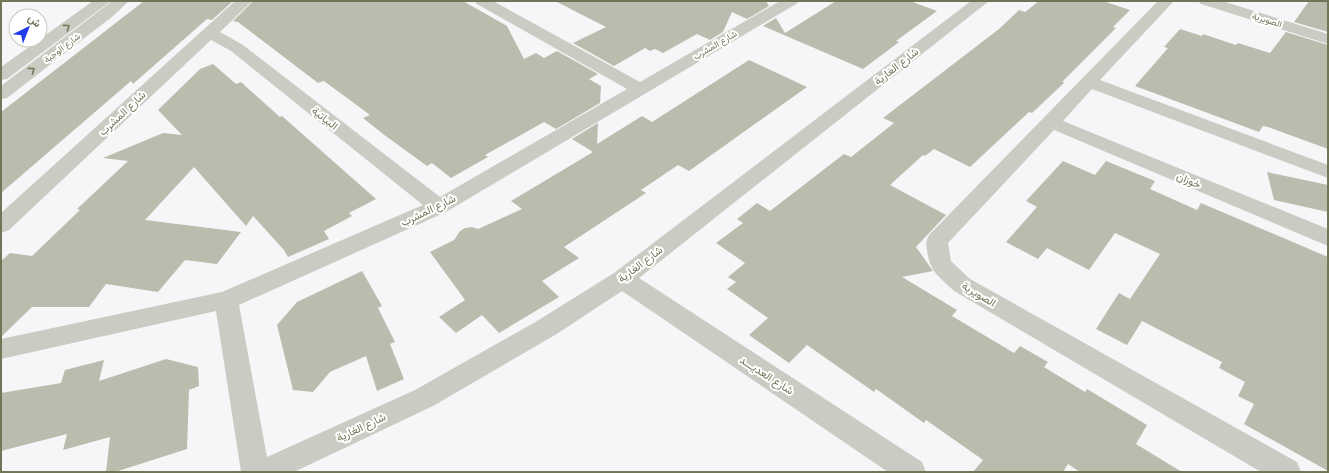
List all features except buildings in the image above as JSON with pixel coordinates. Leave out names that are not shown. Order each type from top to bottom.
[{"type":"street","points":[[48,24],[81,1]]},
{"type":"street","name":"شارع الوجبة","points":[[1,75],[103,1]]},
{"type":"street","name":"شارع الوجبة","points":[[1,94],[108,13],[121,1]]},
{"type":"street","name":"شارع المشرب","points":[[1,225],[244,1]]},
{"type":"street","points":[[482,1],[640,89]]},
{"type":"street","name":"شارع الغارية","points":[[264,472],[424,398],[546,328],[622,279],[981,1]]},
{"type":"street","name":"الصويرية","points":[[1166,1],[937,241],[940,264],[962,285],[1287,472]]},
{"type":"street","name":"الصويرية","points":[[1206,1],[1328,39]]},
{"type":"street","name":"شارع المشرب","points":[[1,350],[226,300],[439,207],[787,2]]},
{"type":"street","name":"البياتية","points":[[209,33],[237,48],[439,207]]},
{"type":"street","points":[[1,58],[15,48]]},
{"type":"street","points":[[1088,82],[1328,172]]},
{"type":"street","name":"خوزان","points":[[1050,122],[1328,238]]},
{"type":"street","name":"شارع العديـــد","points":[[622,279],[904,470]]},
{"type":"street","points":[[226,300],[255,472]]}]
